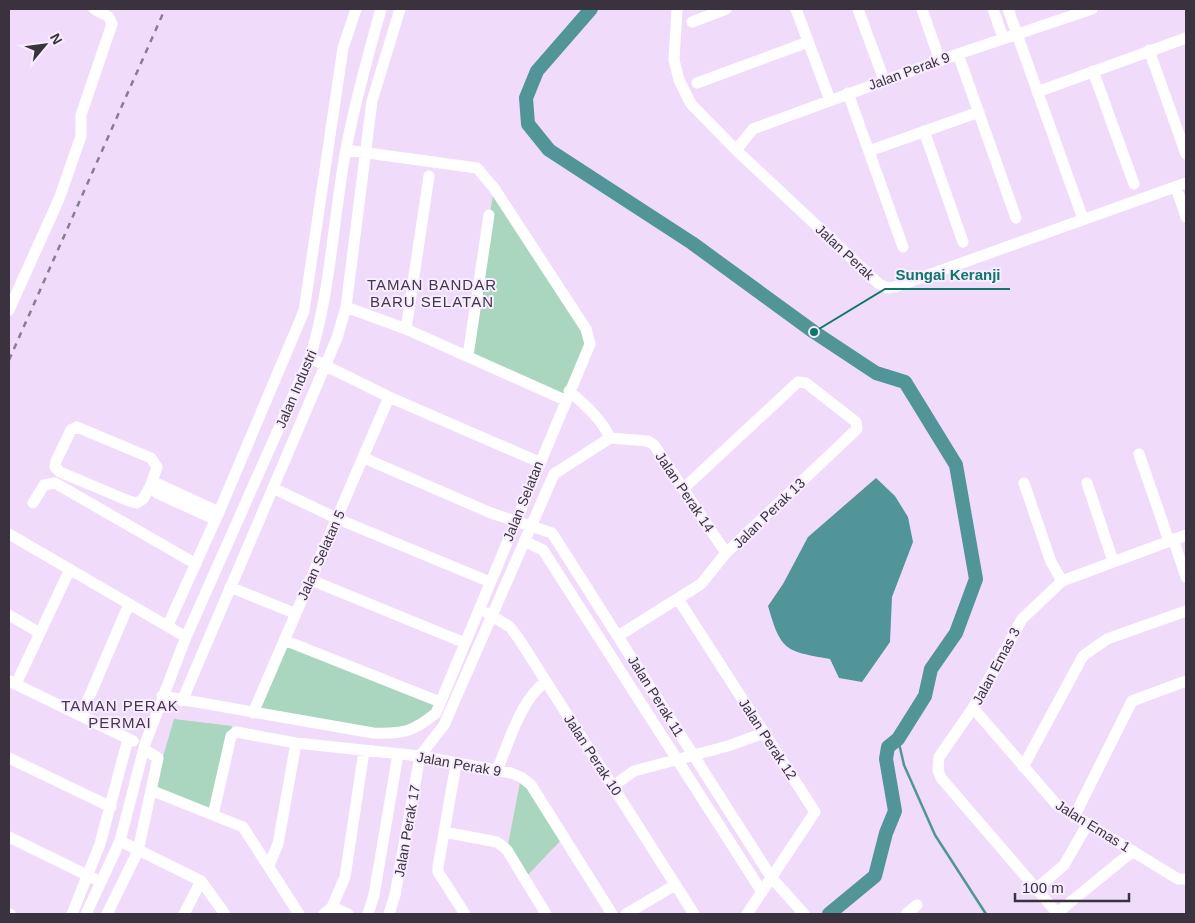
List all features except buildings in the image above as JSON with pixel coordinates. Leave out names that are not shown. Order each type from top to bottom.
[{"type":"street","points":[[9,310],[59,199],[81,136],[81,115],[112,24],[109,17],[94,9]]},
{"type":"street","name":"Jalan Industri","points":[[168,625],[218,516],[304,310],[343,48],[356,9]]},
{"type":"street","name":"Jalan Industri","points":[[86,914],[120,841],[144,746],[162,696],[186,637],[310,358],[321,322],[346,150],[361,82],[381,9]]},
{"type":"street","points":[[182,700],[326,368],[346,307],[372,100],[400,9]]},
{"type":"street","name":"Jalan Perak","points":[[677,9],[674,60],[679,80],[691,104],[736,150],[879,284],[888,288],[1181,185]]},
{"type":"street","points":[[692,22],[726,9]]},
{"type":"street","points":[[796,9],[830,100]]},
{"type":"street","points":[[858,9],[884,80]]},
{"type":"street","points":[[922,9],[940,61]]},
{"type":"street","points":[[993,9],[1003,38]]},
{"type":"street","points":[[1008,9],[1083,219]]},
{"type":"street","name":"Jalan Perak 9","points":[[736,150],[753,129],[1074,12],[1092,9]]},
{"type":"street","points":[[1037,92],[1186,38]]},
{"type":"street","points":[[696,83],[808,42]]},
{"type":"street","points":[[1149,50],[1186,154]]},
{"type":"street","points":[[958,54],[1016,218]]},
{"type":"street","points":[[1093,71],[1134,184]]},
{"type":"street","points":[[848,93],[903,247]]},
{"type":"street","points":[[869,151],[979,112]]},
{"type":"street","points":[[924,131],[963,242]]},
{"type":"street","name":"Jalan Selatan","points":[[162,696],[373,733],[400,734],[420,727],[436,713],[539,462],[590,344],[586,329],[484,174],[477,168],[346,150]]},
{"type":"street","points":[[406,329],[429,176]]},
{"type":"street","points":[[1181,185],[1186,217]]},
{"type":"street","points":[[468,356],[489,215]]},
{"type":"street","points":[[346,307],[406,329],[567,395],[591,409],[610,438],[554,474],[532,526]]},
{"type":"street","points":[[310,358],[326,368],[389,397],[539,462]]},
{"type":"street","name":"Jalan Perak 13","points":[[618,636],[702,584],[726,553],[857,429],[856,422],[802,381],[798,382],[684,488]]},
{"type":"street","name":"Jalan Selatan 5","points":[[253,713],[294,613],[338,519],[389,397]]},
{"type":"street","points":[[76,427],[84,429],[151,458],[156,467],[151,485],[143,499],[137,504],[60,472],[55,467],[56,461],[71,430],[76,427]]},
{"type":"street","name":"Jalan Perak 14","points":[[610,438],[648,441],[654,445],[726,553]]},
{"type":"street","points":[[1138,454],[1186,577]]},
{"type":"street","name":"Jalan Perak 11","points":[[364,458],[492,514],[552,533],[771,877],[804,914]]},
{"type":"street","points":[[236,472],[256,480]]},
{"type":"street","points":[[33,503],[44,485],[55,483],[196,564]]},
{"type":"street","points":[[1024,483],[1051,562],[1062,581]]},
{"type":"street","points":[[1087,483],[1113,561]]},
{"type":"street","points":[[151,485],[158,484],[218,516]]},
{"type":"street","points":[[273,488],[338,519],[490,582]]},
{"type":"street","name":"Jalan Perak 17","points":[[389,914],[395,895],[420,756],[444,724],[532,526]]},
{"type":"street","points":[[9,534],[186,637]]},
{"type":"street","name":"Jalan Emas 3","points":[[1035,890],[941,778],[938,770],[939,757],[973,708],[1022,619],[1062,581],[1186,535]]},
{"type":"street","name":"Jalan Perak 11","points":[[526,542],[543,550],[762,892]]},
{"type":"street","points":[[70,569],[40,633],[12,682],[144,746],[158,758],[153,791],[138,851],[107,914]]},
{"type":"street","points":[[311,580],[465,643]]},
{"type":"street","points":[[230,587],[294,613]]},
{"type":"street","name":"Jalan Perak 12","points":[[678,599],[815,812],[771,877]]},
{"type":"street","points":[[81,716],[129,604]]},
{"type":"street","name":"Jalan Perak 10","points":[[479,610],[493,616],[510,628],[546,681],[694,914]]},
{"type":"street","points":[[1023,767],[1083,656],[1107,639],[1186,611]]},
{"type":"street","points":[[9,615],[40,633]]},
{"type":"street","points":[[284,640],[440,702]]},
{"type":"street","points":[[497,770],[522,712],[534,690],[546,681]]},
{"type":"street","points":[[1074,817],[1132,701],[1186,681]]},
{"type":"street","name":"Jalan Emas 1","points":[[973,708],[1057,806],[1178,878],[1186,879]]},
{"type":"street","name":"Jalan Perak 9","points":[[213,815],[232,733],[364,752],[420,756],[497,770],[522,777],[531,785],[612,914]]},
{"type":"street","points":[[613,786],[634,771],[764,733]]},
{"type":"street","points":[[72,914],[89,876],[111,807],[128,739]]},
{"type":"street","points":[[269,865],[278,844],[296,743]]},
{"type":"street","points":[[348,914],[328,911],[345,877],[364,752]]},
{"type":"street","points":[[368,914],[374,895],[398,754]]},
{"type":"street","points":[[9,758],[111,807]]},
{"type":"street","points":[[456,764],[438,872],[465,914]]},
{"type":"street","points":[[153,791],[243,826],[299,914]]},
{"type":"street","points":[[1087,825],[1064,865],[1035,890],[1058,914],[1132,851]]},
{"type":"street","points":[[444,832],[498,842],[507,850],[546,914]]},
{"type":"street","points":[[9,837],[102,882]]},
{"type":"street","points":[[120,841],[201,881],[225,914]]},
{"type":"street","points":[[747,914],[771,877]]},
{"type":"street","points":[[184,914],[201,881]]},
{"type":"street","points":[[626,914],[675,884]]},
{"type":"street","points":[[906,914],[917,906]]},
{"type":"shaded area","points":[[494,188],[589,336],[565,400],[468,356]]},
{"type":"shaded area","points":[[876,478],[895,496],[908,517],[913,542],[892,597],[890,642],[862,682],[839,678],[830,659],[803,654],[787,646],[777,632],[768,606],[783,584],[808,537]]},
{"type":"shaded area","points":[[284,640],[440,702],[436,713],[400,734],[253,713]]},
{"type":"shaded area","points":[[174,719],[232,726],[213,815],[153,791]]},
{"type":"shaded area","points":[[521,777],[563,838],[524,879],[507,850]]},
{"type":"waterway","points":[[591,9],[537,71],[526,98],[528,124],[549,150],[692,243],[814,332],[876,373],[905,382],[956,465],[976,579],[956,633],[931,669],[925,696],[898,739],[888,747],[886,759],[895,811],[886,833],[875,876],[829,914]]},
{"type":"waterway","points":[[898,739],[904,765],[935,835],[986,914]]},
{"type":"railway","points":[[9,360],[165,9]]},
{"type":"place","name":"Sungai Keranji","points":[[814,332]]},
{"type":"district","name":"TAMAN BANDAR BARU SELATAN","points":[[432,294]]},
{"type":"district","name":"TAMAN PERAK PERMAI","points":[[120,714]]}]
